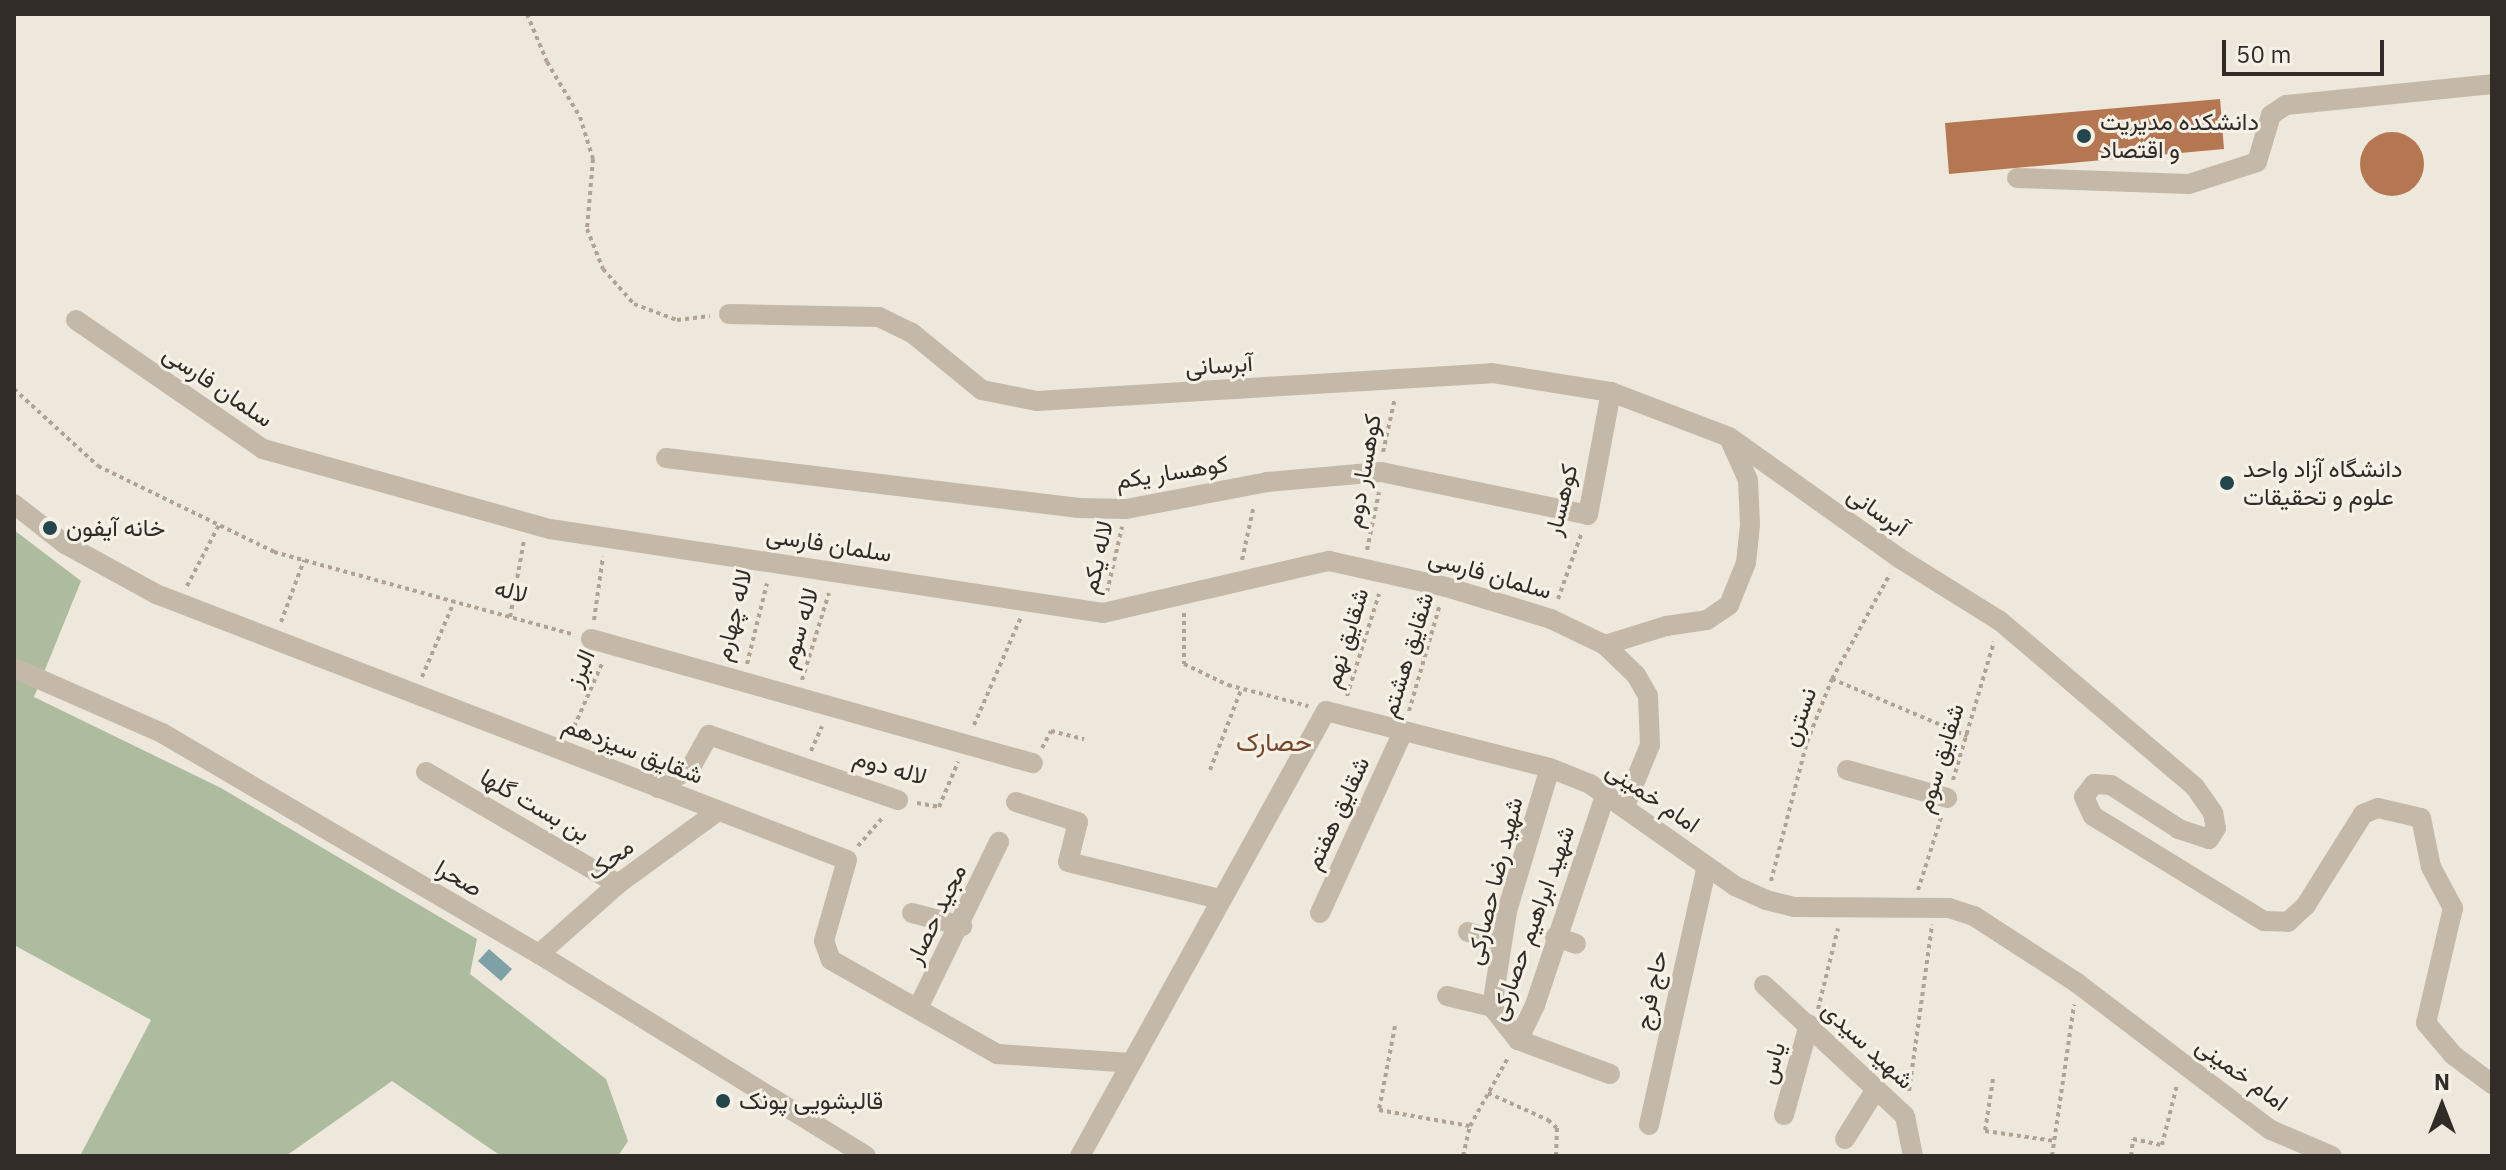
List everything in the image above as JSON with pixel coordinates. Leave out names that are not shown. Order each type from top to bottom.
[{"type":"street","points":[[2017,178],[2189,184],[2257,162],[2271,115],[2286,105],[2492,84]]},
{"type":"street","name":"آبرسانی","points":[[729,314],[879,317],[912,333],[982,390],[1037,401],[1492,373],[1611,392],[1729,437],[1899,558],[2000,621],[2195,787],[2213,813],[2216,828],[2209,839],[2179,829],[2111,785],[2094,784],[2084,797],[2093,816],[2264,921],[2288,922],[2306,905],[2363,814],[2378,808],[2421,818],[2431,867],[2453,908],[2426,1023],[2453,1055],[2492,1084]]},
{"type":"street","name":"سلمان فارسی","points":[[76,320],[263,449],[527,523],[836,570],[1026,605],[1103,613],[1185,596],[1304,564],[1329,561],[1446,587],[1551,619],[1605,645]]},
{"type":"street","name":"کوهسار","points":[[1588,515],[1611,392]]},
{"type":"street","points":[[1625,806],[1650,745],[1653,725],[1648,696],[1636,675],[1605,645],[1666,626],[1707,620],[1729,605],[1746,563],[1750,524],[1748,480],[1729,437]]},
{"type":"street","name":"کوهسار یکم","points":[[666,458],[1079,508],[1126,509],[1258,484],[1381,472],[1588,515]]},
{"type":"street","name":"شقایق سیزدهم","points":[[14,504],[65,544],[178,603],[847,860]]},
{"type":"street","points":[[601,642],[1033,763]]},
{"type":"street","name":"صحرا","points":[[14,668],[162,733],[539,954],[866,1156]]},
{"type":"street","points":[[1080,1156],[1220,899],[1334,713]]},
{"type":"street","name":"امام خمینی","points":[[1334,713],[1402,734],[1550,768],[1606,793],[1707,866],[1766,900],[1794,907],[1935,907],[1974,916],[2077,983],[2271,1130],[2332,1156]]},
{"type":"street","name":"شقایق هفتم","points":[[1320,913],[1402,734]]},
{"type":"street","name":"لاله دوم","points":[[658,788],[690,769],[709,735],[898,800]]},
{"type":"street","name":"شهید رضا حصارکی","points":[[1492,1007],[1500,941],[1550,768]]},
{"type":"street","points":[[1847,770],[1947,798]]},
{"type":"street","name":"بن بست گلها","points":[[426,772],[618,884]]},
{"type":"street","name":"شهید ابراهیم حصارکی","points":[[1518,1040],[1535,1005],[1555,937],[1606,793]]},
{"type":"street","points":[[1016,802],[1078,822],[1068,862],[1220,899]]},
{"type":"street","name":"محک","points":[[539,954],[618,884],[718,811]]},
{"type":"street","name":"مجید حصار","points":[[918,1008],[962,926],[999,842]]},
{"type":"street","points":[[847,860],[824,953],[997,1054],[1131,1063]]},
{"type":"street","name":"حاج فرج","points":[[1649,1125],[1707,866]]},
{"type":"street","points":[[912,913],[962,926]]},
{"type":"street","points":[[1468,932],[1500,941]]},
{"type":"street","points":[[1555,937],[1576,944]]},
{"type":"street","name":"شهید سیدی","points":[[1764,985],[1812,1026],[1905,1116],[1913,1156]]},
{"type":"street","points":[[1447,996],[1492,1007],[1518,1040],[1610,1074]]},
{"type":"street","name":"یاس","points":[[1784,1115],[1812,1026]]},
{"type":"street","points":[[1845,1139],[1876,1089]]},
{"type":"path","points":[[527,14],[547,62],[580,117],[593,159],[587,229],[603,269],[634,304],[677,320],[729,314]]},
{"type":"path","name":"کوهسار دوم","points":[[1363,568],[1398,380]]},
{"type":"path","name":"لاله","points":[[14,389],[98,466],[219,525],[304,560],[601,642]]},
{"type":"path","points":[[1238,581],[1258,484]]},
{"type":"path","name":"لاله یکم","points":[[1103,613],[1126,509]]},
{"type":"path","name":"کوهسار","points":[[1551,619],[1588,515]]},
{"type":"path","points":[[510,617],[527,523]]},
{"type":"path","points":[[178,603],[219,525]]},
{"type":"path","name":"البرز","points":[[563,751],[601,642],[606,537]]},
{"type":"path","name":"نسترن","points":[[1766,900],[1807,742],[1832,679],[1899,558]]},
{"type":"path","points":[[274,640],[304,560]]},
{"type":"path","name":"لاله چهارم","points":[[743,681],[773,561]]},
{"type":"path","name":"لاله سوم","points":[[797,697],[836,570]]},
{"type":"path","name":"شقایق نهم","points":[[1334,713],[1386,572]]},
{"type":"path","name":"شقایق هشتم","points":[[1402,734],[1446,587]]},
{"type":"path","points":[[1185,596],[1184,664],[1241,689],[1334,713]]},
{"type":"path","points":[[415,694],[454,602]]},
{"type":"path","name":"لاله دوم","points":[[898,800],[939,807],[1026,605]]},
{"type":"path","name":"شقایق سوم","points":[[1913,906],[2000,621]]},
{"type":"path","points":[[1832,679],[1967,736]]},
{"type":"path","points":[[1210,770],[1241,689]]},
{"type":"path","points":[[803,767],[830,707]]},
{"type":"path","points":[[1051,731],[1084,739]]},
{"type":"path","points":[[847,860],[898,800]]},
{"type":"path","points":[[1812,1026],[1843,906]]},
{"type":"path","points":[[1905,1116],[1935,907]]},
{"type":"path","points":[[2052,1156],[2077,983]]},
{"type":"path","points":[[1395,1026],[1379,1110],[1470,1126]]},
{"type":"path","name":"شهید ابراهیم حصارکی","points":[[1463,1156],[1470,1126],[1518,1040]]},
{"type":"path","points":[[2131,1156],[2133,1139],[2162,1145],[2182,1063]]},
{"type":"path","points":[[1993,1079],[1985,1131],[2055,1141]]},
{"type":"path","points":[[1488,1093],[1548,1120],[1557,1128],[1556,1156]]},
{"type":"green space","points":[[14,530],[81,581],[34,697],[221,788],[477,939],[470,974],[606,1079],[628,1141],[618,1156],[501,1156],[392,1081],[286,1156],[80,1156],[151,1020],[14,945]]},
{"type":"water","points":[[489,949],[512,969],[501,981],[478,961]]},
{"type":"building","name":"دانشکده مدیریت و اقتصاد","points":[[2220,99],[2224,149],[1949,174],[1945,123]]},
{"type":"building","points":[[2392,132],[2410,138],[2418,146],[2424,164],[2418,182],[2410,190],[2392,196],[2374,190],[2366,182],[2360,164],[2366,146],[2374,138]]},
{"type":"place","name":"دانشکده مدیریت و اقتصاد","points":[[2084,136]]},
{"type":"place","name":"دانشگاه آزاد واحد علوم و تحقیقات","points":[[2227,483]]},
{"type":"place","name":"خانه آیفون","points":[[50,528]]},
{"type":"place","name":"قالبشویی پونک","points":[[723,1101]]},
{"type":"district","name":"حصارک","points":[[1274,742]]}]
